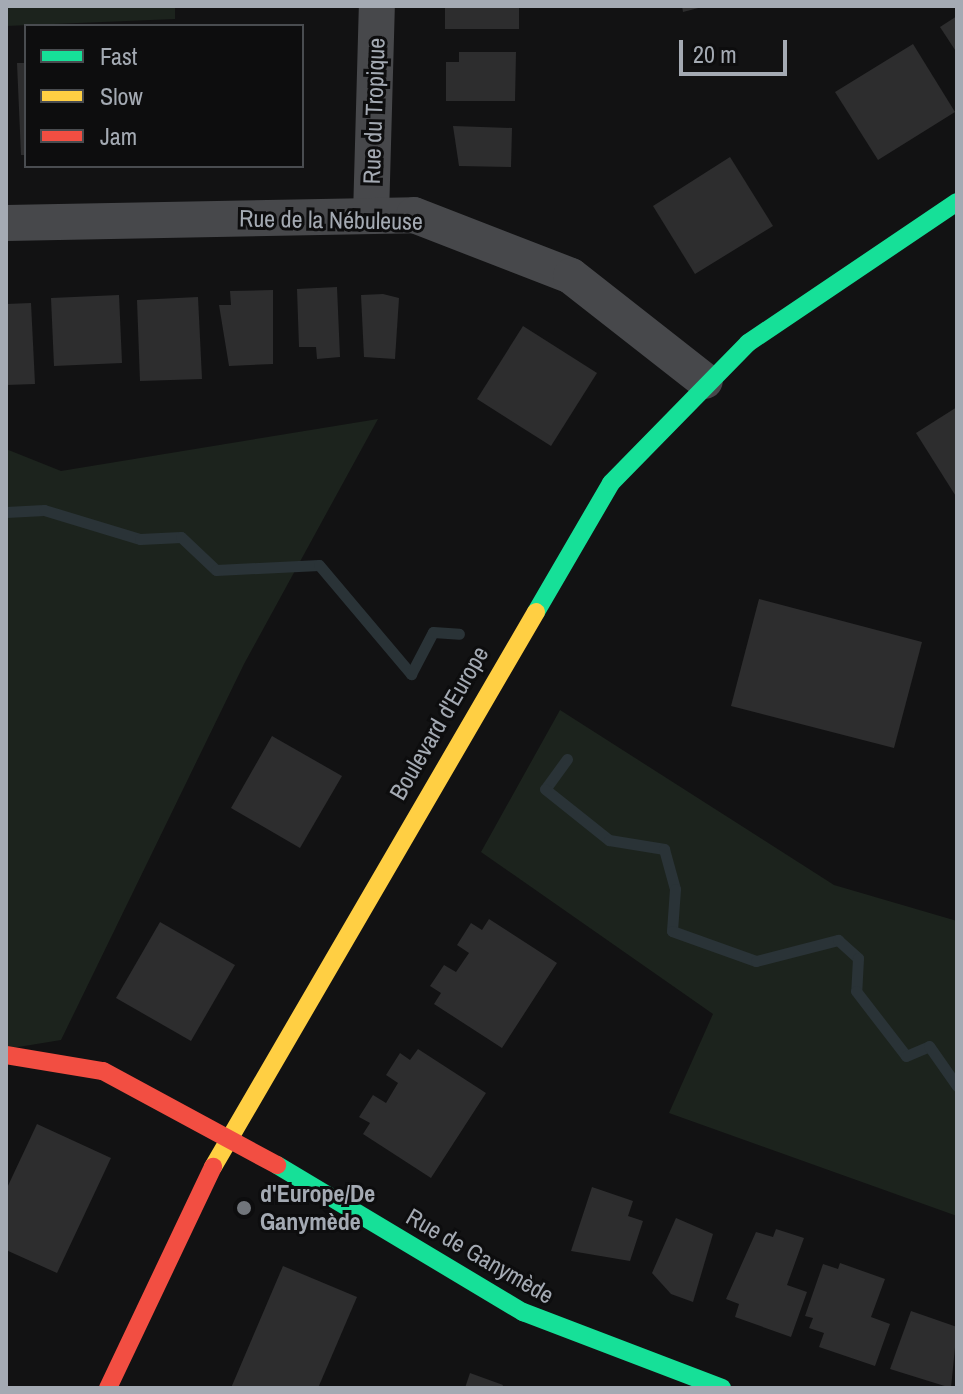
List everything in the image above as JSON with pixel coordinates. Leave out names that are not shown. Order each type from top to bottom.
[{"type":"street","name":"Rue du Tropique","points":[[371,216],[377,6]]},
{"type":"street","name":"Boulevard d'Europe","points":[[108,1388],[182,1221],[233,1139],[611,483],[705,381],[801,305],[957,202]]},
{"type":"street","name":"Rue de la Nébuleuse","points":[[6,223],[371,216],[452,225],[571,276],[705,381]]},
{"type":"street","name":"Rue de Ganymède","points":[[6,1055],[69,1060],[103,1071],[233,1139],[523,1312],[669,1379],[722,1388]]},
{"type":"shaded area","points":[[6,6],[175,6],[175,19],[6,26]]},
{"type":"shaded area","points":[[378,419],[244,664],[61,1040],[6,1049],[6,449],[61,471]]},
{"type":"shaded area","points":[[560,710],[834,885],[957,921],[957,1216],[669,1113],[713,1014],[481,852]]},
{"type":"building","points":[[445,6],[519,6],[519,29],[445,29]]},
{"type":"building","points":[[682,6],[702,6],[702,7],[683,12]]},
{"type":"building","points":[[957,16],[957,53],[940,27]]},
{"type":"building","points":[[913,44],[955,112],[878,160],[835,92]]},
{"type":"building","points":[[459,52],[516,52],[515,101],[446,101],[446,62],[459,62]]},
{"type":"building","points":[[17,63],[24,63],[24,155],[21,155]]},
{"type":"building","points":[[453,126],[512,128],[511,167],[459,166]]},
{"type":"building","points":[[730,157],[773,226],[695,274],[653,206]]},
{"type":"building","points":[[337,287],[340,357],[317,359],[316,347],[299,347],[297,289]]},
{"type":"building","points":[[273,290],[273,364],[229,366],[219,305],[231,305],[230,291]]},
{"type":"building","points":[[383,294],[399,298],[395,359],[364,357],[361,295]]},
{"type":"building","points":[[119,295],[122,363],[54,366],[51,298]]},
{"type":"building","points":[[198,297],[202,379],[140,381],[137,300]]},
{"type":"building","points":[[31,303],[35,384],[6,385],[6,304]]},
{"type":"building","points":[[523,326],[597,373],[551,446],[477,399]]},
{"type":"building","points":[[957,407],[957,498],[916,433]]},
{"type":"building","points":[[759,599],[922,642],[894,748],[731,706]]},
{"type":"building","points":[[272,736],[342,776],[300,848],[231,808]]},
{"type":"building","points":[[489,919],[557,963],[502,1048],[434,1004],[441,993],[430,986],[444,965],[456,972],[469,953],[457,945],[471,923],[482,930]]},
{"type":"building","points":[[160,922],[235,965],[191,1041],[116,998]]},
{"type":"building","points":[[418,1049],[486,1093],[431,1178],[363,1134],[370,1123],[359,1117],[373,1095],[386,1103],[398,1083],[386,1075],[400,1053],[410,1060]]},
{"type":"building","points":[[37,1124],[111,1158],[57,1273],[6,1250],[6,1190]]},
{"type":"building","points":[[592,1187],[633,1201],[628,1216],[643,1221],[630,1261],[571,1251]]},
{"type":"building","points":[[676,1218],[713,1234],[693,1302],[671,1294],[652,1273]]},
{"type":"building","points":[[776,1229],[804,1238],[787,1285],[807,1292],[791,1337],[735,1317],[739,1304],[726,1299],[756,1232],[773,1237]]},
{"type":"building","points":[[840,1263],[885,1279],[871,1317],[890,1324],[875,1366],[819,1347],[824,1333],[809,1328],[813,1318],[805,1316],[823,1264],[838,1269]]},
{"type":"building","points":[[283,1266],[357,1297],[318,1388],[231,1388]]},
{"type":"building","points":[[911,1311],[957,1327],[951,1388],[890,1369]]},
{"type":"building","points":[[470,1373],[503,1385],[502,1388],[465,1388]]},
{"type":"waterway","points":[[6,512],[44,510],[140,539],[181,537],[216,570],[319,565],[411,674],[433,632],[459,634]]},
{"type":"waterway","points":[[567,759],[545,789],[609,840],[664,849],[675,889],[672,931],[756,961],[838,940],[858,958],[856,991],[906,1056],[929,1046],[957,1086]]},
{"type":"traffic: fast","points":[[536,612],[611,483],[748,343],[957,202]]},
{"type":"traffic: fast","points":[[277,1165],[523,1312],[722,1388]]},
{"type":"traffic: slow","points":[[213,1167],[536,612]]},
{"type":"traffic: jam","points":[[6,1055],[103,1071],[277,1165]]},
{"type":"traffic: jam","points":[[108,1388],[213,1167]]},
{"type":"place","name":"d'Europe/De Ganymède","points":[[244,1208]]}]
